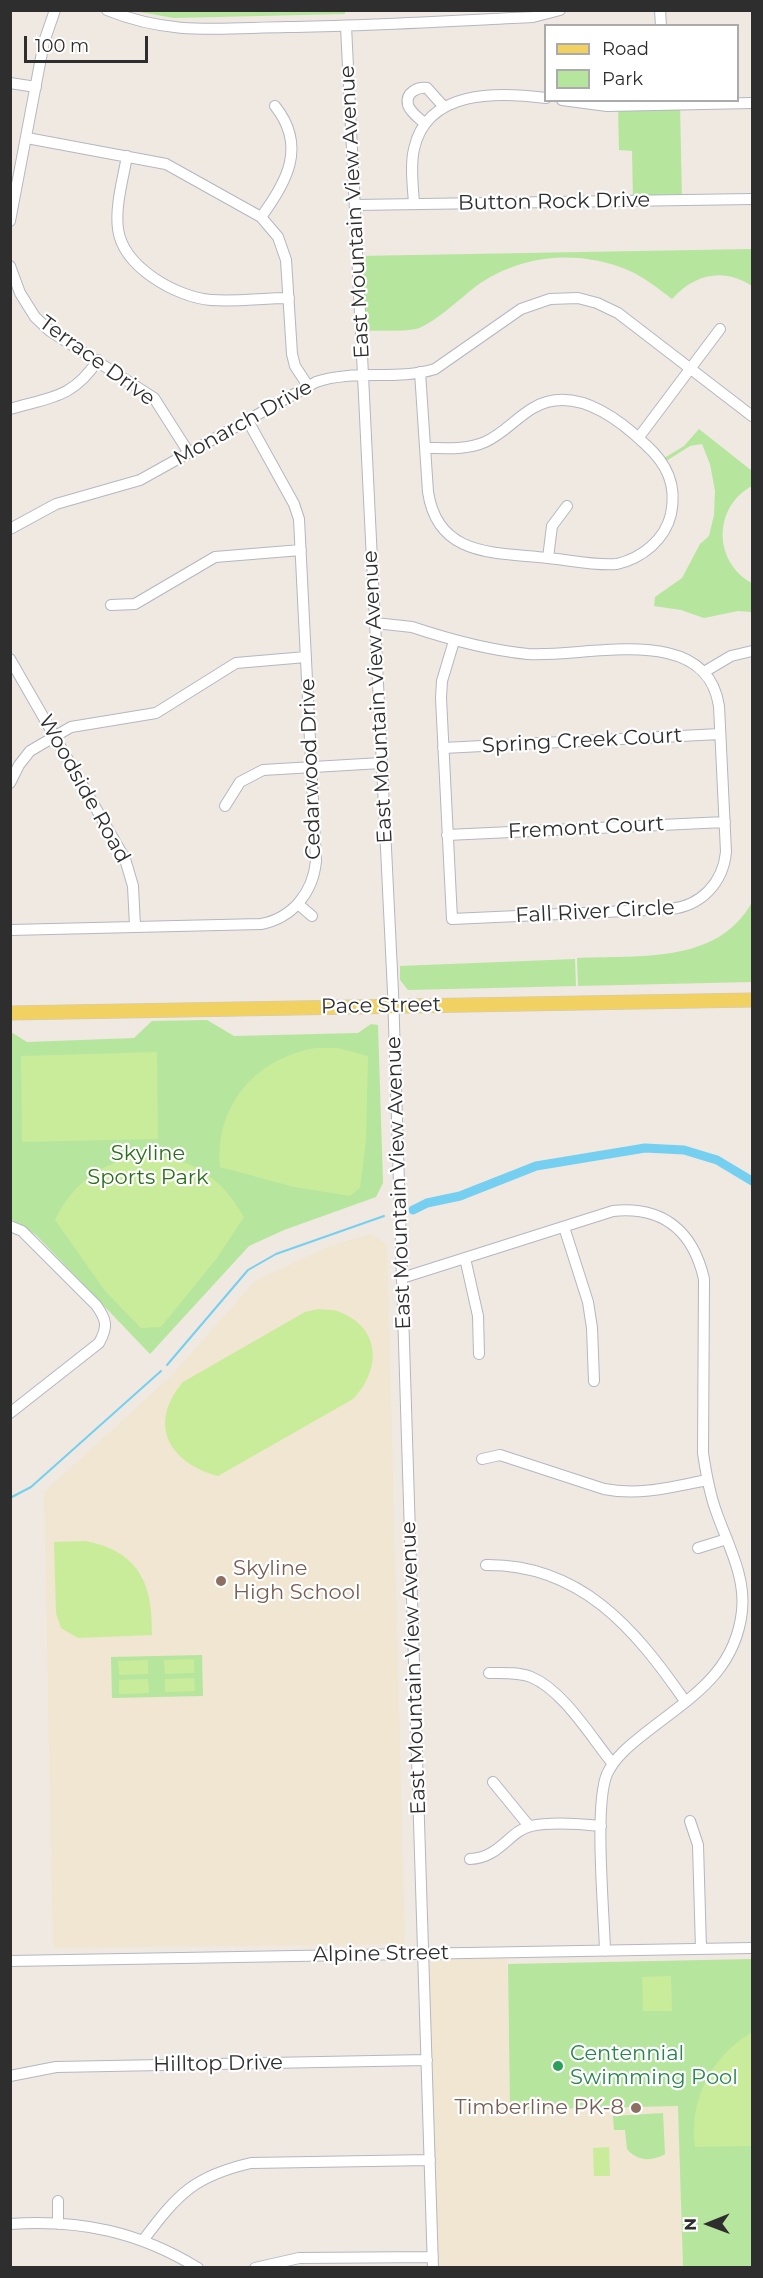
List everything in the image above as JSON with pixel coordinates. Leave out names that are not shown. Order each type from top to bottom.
[{"type":"main road","name":"Pace Street","points":[[10,1013],[753,1000]]},
{"type":"street","points":[[10,221],[44,42],[55,10]]},
{"type":"street","points":[[107,10],[143,24],[175,29],[346,26],[532,14],[560,10]]},
{"type":"street","name":"East Mountain View Avenue","points":[[346,26],[393,1006],[433,2262]]},
{"type":"street","points":[[10,83],[36,87]]},
{"type":"street","points":[[425,124],[410,108],[408,100],[411,92],[418,88],[427,88],[444,107]]},
{"type":"street","points":[[414,204],[414,149],[425,124],[444,107],[468,98],[544,98]]},
{"type":"street","points":[[577,102],[607,106],[662,103],[753,104]]},
{"type":"street","points":[[261,217],[281,191],[289,168],[288,123],[275,106]]},
{"type":"street","points":[[27,138],[174,167],[261,217],[278,237],[284,250],[292,354],[295,366],[308,386]]},
{"type":"street","points":[[127,156],[117,226],[125,250],[139,266],[179,291],[203,299],[289,298]]},
{"type":"street","name":"Button Rock Drive","points":[[355,205],[753,199]]},
{"type":"street","name":"Terrace Drive","points":[[10,266],[15,296],[42,324],[154,398],[189,453]]},
{"type":"street","name":"Monarch Drive","points":[[10,529],[56,504],[140,480],[308,386],[332,378],[420,372],[450,360],[521,309],[539,301],[563,298],[589,301],[611,309],[753,416]]},
{"type":"street","points":[[639,437],[720,329]]},
{"type":"street","points":[[10,408],[72,390],[86,377],[98,360]]},
{"type":"street","points":[[420,372],[426,448],[431,505],[438,522],[452,538],[479,550],[617,564],[642,553],[658,539],[670,518],[672,486],[662,461],[639,437],[597,408],[577,401],[557,400],[534,407],[494,437],[480,444],[426,448]]},
{"type":"street","name":"Cedarwood Drive","points":[[10,930],[261,924],[281,917],[298,904],[310,887],[315,866],[301,550],[297,510],[248,421]]},
{"type":"street","points":[[548,558],[552,526],[567,506]]},
{"type":"street","points":[[111,605],[135,604],[214,557],[301,550]]},
{"type":"street","points":[[375,623],[404,624],[475,647],[530,654],[660,651],[689,660],[704,672],[731,656],[753,651]]},
{"type":"street","name":"Fall River Circle","points":[[454,640],[441,689],[452,919],[670,909],[684,907],[700,899],[715,883],[723,867],[725,822],[717,697],[704,672]]},
{"type":"street","points":[[10,783],[24,758],[55,736],[80,724],[156,713],[236,663],[306,657]]},
{"type":"street","name":"Woodside Road","points":[[10,659],[125,859],[133,886],[135,926]]},
{"type":"street","name":"Spring Creek Court","points":[[443,748],[720,734]]},
{"type":"street","points":[[225,806],[237,785],[254,773],[267,770],[381,763]]},
{"type":"street","name":"Fremont Court","points":[[447,835],[725,822]]},
{"type":"street","points":[[298,904],[312,916]]},
{"type":"street","points":[[402,1278],[613,1211],[640,1211],[658,1216],[694,1235],[704,1279],[702,1437],[707,1480],[742,1586],[742,1609],[739,1631],[722,1667],[708,1684],[623,1751],[613,1764],[602,1795],[605,1951]]},
{"type":"street","points":[[10,1226],[22,1232],[96,1305],[106,1319],[105,1331],[99,1343],[10,1413]]},
{"type":"street","points":[[564,1227],[588,1302],[592,1328],[594,1381]]},
{"type":"street","points":[[465,1258],[478,1316],[479,1353]]},
{"type":"street","points":[[482,1459],[500,1455],[604,1489],[622,1492],[642,1492],[707,1480]]},
{"type":"street","points":[[698,1548],[727,1539]]},
{"type":"street","points":[[486,1565],[514,1565],[571,1584],[599,1600],[618,1616],[685,1701]]},
{"type":"street","points":[[489,1673],[513,1673],[543,1683],[555,1692],[613,1764]]},
{"type":"street","points":[[493,1782],[529,1826]]},
{"type":"street","points":[[690,1821],[698,1845],[701,1949]]},
{"type":"street","points":[[470,1859],[482,1859],[490,1855],[529,1826],[601,1826]]},
{"type":"street","name":"Alpine Street","points":[[10,1961],[753,1948]]},
{"type":"street","name":"Hilltop Drive","points":[[10,2076],[56,2067],[427,2060]]},
{"type":"street","points":[[144,2239],[174,2199],[204,2178],[227,2169],[251,2163],[430,2160]]},
{"type":"street","points":[[58,2201],[58,2224]]},
{"type":"street","points":[[10,2224],[58,2224],[114,2231],[144,2239],[198,2268]]},
{"type":"street","points":[[255,2268],[299,2258],[433,2262]]},
{"type":"shaded area","name":"Skyline High School","points":[[370,1234],[387,1244],[405,1944],[53,1948],[44,1492],[171,1376],[255,1281],[330,1246]]},
{"type":"shaded area","name":"Timberline PK-8","points":[[507,1952],[510,2110],[679,2106],[683,2267],[433,2267],[424,1954]]},
{"type":"green space","points":[[345,10],[345,14],[174,18],[134,11]]},
{"type":"green space","points":[[680,104],[682,200],[633,201],[632,151],[619,150],[618,106]]},
{"type":"green space","points":[[752,249],[752,286],[731,276],[710,276],[690,284],[672,299],[641,277],[611,264],[571,258],[551,258],[511,267],[493,276],[475,287],[438,317],[416,329],[361,331],[357,256]]},
{"type":"green space","points":[[699,429],[752,471],[752,486],[739,495],[730,507],[723,534],[730,562],[739,574],[752,583],[752,612],[738,611],[704,618],[681,610],[654,606],[655,597],[682,578],[700,544],[709,536],[714,515],[715,491],[710,464],[702,444],[690,446],[663,463],[661,460],[684,446]]},
{"type":"green space","points":[[752,902],[752,982],[578,986],[577,958],[650,956],[698,947],[719,937],[737,922]]},
{"type":"green space","points":[[575,959],[576,986],[408,990],[400,980],[400,966]]},
{"type":"green space","name":"Skyline Sports Park","points":[[207,1020],[234,1036],[358,1033],[371,1024],[378,1025],[383,1183],[376,1197],[284,1230],[249,1246],[150,1354],[36,1235],[11,1219],[11,1032],[27,1042],[134,1038],[152,1021]]},
{"type":"green space","points":[[316,1048],[338,1048],[368,1056],[366,1140],[360,1188],[350,1196],[294,1187],[220,1167],[220,1144],[224,1124],[232,1105],[244,1088],[275,1062],[294,1053]]},
{"type":"green space","points":[[157,1052],[158,1139],[22,1142],[21,1056]]},
{"type":"green space","points":[[144,1155],[176,1159],[203,1171],[225,1191],[244,1217],[217,1258],[161,1327],[141,1328],[105,1291],[55,1220],[71,1195],[91,1176],[115,1163]]},
{"type":"green space","points":[[318,1309],[336,1311],[355,1320],[370,1341],[373,1352],[372,1364],[368,1377],[353,1399],[218,1476],[187,1462],[176,1452],[165,1427],[166,1413],[172,1398],[183,1382],[305,1312]]},
{"type":"green space","points":[[85,1541],[118,1553],[139,1573],[150,1600],[152,1635],[78,1638],[61,1628],[56,1613],[54,1542]]},
{"type":"green space","points":[[202,1655],[203,1696],[112,1698],[111,1657]]},
{"type":"green space","points":[[194,1659],[194,1673],[165,1674],[164,1660]]},
{"type":"green space","points":[[148,1660],[148,1674],[119,1675],[118,1661]]},
{"type":"green space","points":[[194,1678],[195,1691],[165,1692],[165,1679]]},
{"type":"green space","points":[[148,1679],[149,1693],[119,1694],[119,1680]]},
{"type":"green space","points":[[752,1959],[752,2267],[683,2267],[678,2106],[510,2110],[508,1964]]},
{"type":"green space","points":[[671,1976],[672,2011],[643,2011],[642,1977]]},
{"type":"green space","points":[[752,2032],[752,2146],[695,2147],[696,2112],[706,2081],[725,2054]]},
{"type":"green space","points":[[663,2113],[665,2154],[660,2157],[645,2159],[635,2156],[627,2149],[625,2130],[614,2130],[613,2116]]},
{"type":"green space","points":[[609,2147],[610,2176],[594,2176],[593,2148]]},
{"type":"waterway","points":[[413,1210],[427,1203],[460,1196],[536,1166],[645,1148],[684,1150],[717,1160],[752,1181]]},
{"type":"waterway","points":[[167,1365],[248,1270],[276,1254],[384,1216]]},
{"type":"waterway","points":[[10,1498],[31,1487],[161,1371]]},
{"type":"place","name":"Skyline High School","points":[[221,1581]]},
{"type":"place","name":"Centennial Swimming Pool","points":[[558,2066]]},
{"type":"place","name":"Timberline PK-8","points":[[636,2108]]}]
